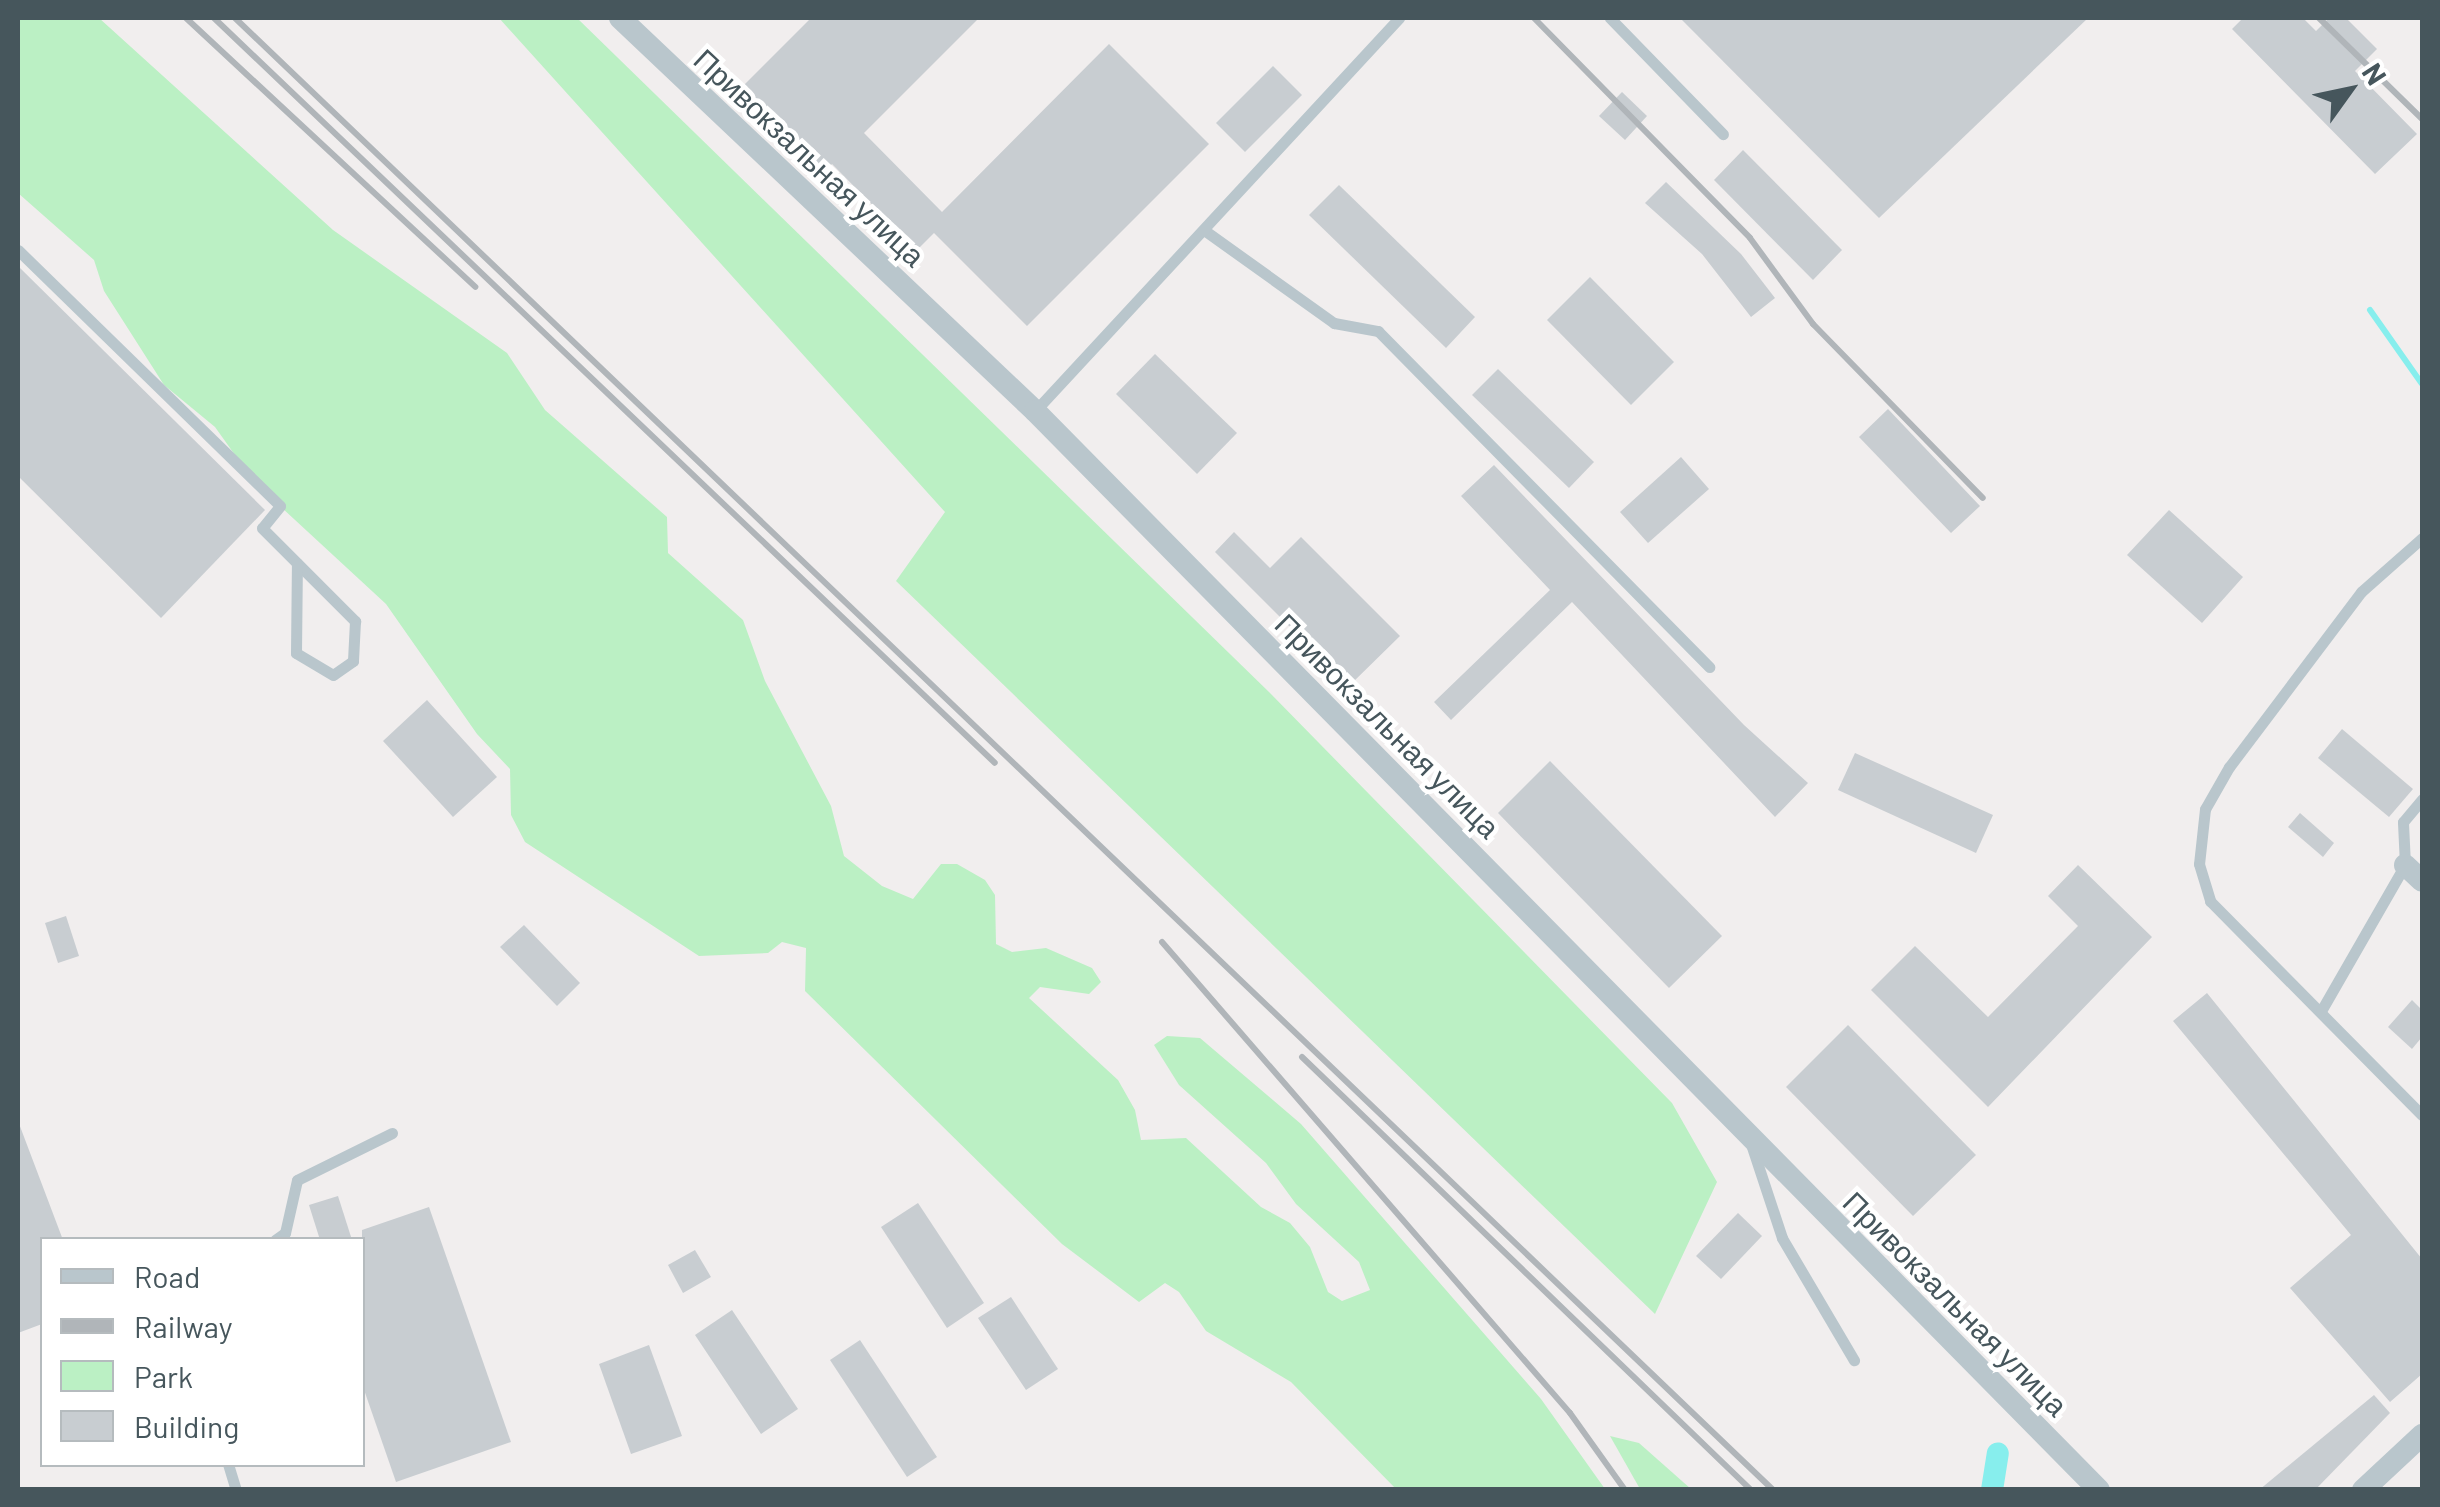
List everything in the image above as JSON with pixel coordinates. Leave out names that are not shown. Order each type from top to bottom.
[{"type":"street","name":"Привокзальная улица","points":[[620,18],[1035,411],[2100,1490]]},
{"type":"street","points":[[2363,1490],[2422,1435]]},
{"type":"lane","points":[[1035,411],[1399,18]]},
{"type":"lane","points":[[1610,18],[1724,134]]},
{"type":"lane","points":[[1204,230],[1334,323],[1378,330],[1709,667]]},
{"type":"lane","points":[[18,250],[280,506],[262,528],[297,562],[356,621],[354,660],[333,675],[296,653],[297,562]]},
{"type":"lane","points":[[2422,539],[2362,592],[2295,674],[2204,809],[2199,864],[2210,901],[2284,982],[2321,1011],[2422,1115]]},
{"type":"lane","points":[[2321,1011],[2414,873],[2403,822],[2422,799]]},
{"type":"lane","points":[[1747,1132],[1782,1238],[1854,1360]]},
{"type":"lane","points":[[279,1237],[285,1233],[297,1180],[392,1133]]},
{"type":"green space","points":[[18,18],[99,18],[333,230],[507,353],[545,410],[667,517],[668,553],[743,620],[765,681],[831,806],[844,856],[882,886],[913,899],[941,864],[957,864],[985,880],[995,895],[996,944],[1012,952],[1046,948],[1092,968],[1101,982],[1089,994],[1040,987],[1029,998],[1118,1080],[1135,1110],[1141,1140],[1186,1138],[1261,1207],[1290,1223],[1310,1247],[1328,1292],[1342,1301],[1370,1290],[1359,1262],[1296,1204],[1266,1163],[1179,1085],[1154,1045],[1167,1036],[1200,1038],[1301,1124],[1541,1399],[1605,1489],[1396,1489],[1291,1382],[1206,1331],[1179,1292],[1165,1283],[1139,1302],[1062,1244],[805,991],[806,948],[782,942],[768,953],[699,956],[525,842],[511,815],[510,769],[477,734],[386,604],[255,483],[215,427],[164,385],[104,291],[94,260],[18,193]]},
{"type":"green space","points":[[499,18],[577,18],[1269,692],[1672,1103],[1717,1182],[1655,1314],[896,581],[945,512]]},
{"type":"green space","points":[[1610,1436],[1639,1443],[1691,1489],[1640,1489]]},
{"type":"building","points":[[811,18],[979,18],[864,133],[942,212],[1109,44],[1209,144],[1027,326],[934,233],[917,250],[832,164],[824,173],[740,89]]},
{"type":"building","points":[[1680,18],[2088,18],[1879,218]]},
{"type":"building","points":[[2243,18],[2303,18],[2316,31],[2329,18],[2346,18],[2377,49],[2355,71],[2417,134],[2375,174],[2232,29]]},
{"type":"building","points":[[1273,66],[1302,95],[1245,152],[1216,123]]},
{"type":"building","points":[[1622,92],[1647,116],[1625,140],[1599,116]]},
{"type":"building","points":[[1743,150],[1842,250],[1813,280],[1714,180]]},
{"type":"building","points":[[1666,182],[1741,254],[1775,298],[1751,317],[1702,254],[1645,203]]},
{"type":"building","points":[[1339,185],[1475,317],[1446,348],[1309,215]]},
{"type":"building","points":[[18,266],[265,510],[161,618],[18,476]]},
{"type":"building","points":[[1590,277],[1674,362],[1631,405],[1547,320]]},
{"type":"building","points":[[1155,354],[1237,433],[1197,474],[1116,394]]},
{"type":"building","points":[[1498,369],[1594,462],[1569,488],[1472,395]]},
{"type":"building","points":[[1888,409],[1980,506],[1951,533],[1859,437]]},
{"type":"building","points":[[1681,457],[1709,489],[1648,543],[1620,512]]},
{"type":"building","points":[[1494,465],[1744,725],[1808,783],[1775,817],[1572,602],[1451,720],[1434,702],[1550,590],[1461,496]]},
{"type":"building","points":[[2169,510],[2243,577],[2202,623],[2127,555]]},
{"type":"building","points":[[1234,532],[1270,568],[1301,537],[1400,636],[1349,686],[1215,552]]},
{"type":"building","points":[[427,700],[497,777],[453,817],[383,741]]},
{"type":"building","points":[[2342,729],[2413,789],[2389,817],[2318,758]]},
{"type":"building","points":[[1855,753],[1993,815],[1976,853],[1838,790]]},
{"type":"building","points":[[1550,761],[1722,936],[1669,988],[1498,813]]},
{"type":"building","points":[[2300,813],[2334,843],[2323,857],[2288,827]]},
{"type":"building","points":[[2078,865],[2152,937],[1988,1107],[1871,990],[1915,946],[1988,1017],[2078,926],[2048,896]]},
{"type":"building","points":[[66,916],[79,956],[58,963],[45,923]]},
{"type":"building","points":[[524,925],[580,983],[557,1006],[500,947]]},
{"type":"building","points":[[2207,993],[2422,1259],[2422,1374],[2390,1402],[2290,1288],[2351,1235],[2173,1021]]},
{"type":"building","points":[[2412,1000],[2422,1010],[2422,1037],[2412,1049],[2388,1027]]},
{"type":"building","points":[[1848,1025],[1976,1155],[1913,1216],[1786,1087]]},
{"type":"building","points":[[18,1121],[62,1237],[40,1237],[40,1325],[18,1333]]},
{"type":"building","points":[[338,1196],[351,1237],[319,1237],[309,1205]]},
{"type":"building","points":[[918,1203],[984,1303],[947,1328],[881,1227]]},
{"type":"building","points":[[429,1207],[511,1442],[396,1482],[365,1393],[362,1230]]},
{"type":"building","points":[[1738,1213],[1762,1236],[1721,1279],[1696,1256]]},
{"type":"building","points":[[695,1250],[711,1277],[683,1293],[668,1265]]},
{"type":"building","points":[[1011,1297],[1058,1369],[1026,1390],[978,1318]]},
{"type":"building","points":[[732,1310],[798,1409],[761,1434],[695,1335]]},
{"type":"building","points":[[860,1340],[937,1457],[907,1477],[830,1360]]},
{"type":"building","points":[[649,1345],[682,1436],[631,1454],[599,1364]]},
{"type":"building","points":[[2374,1395],[2390,1413],[2315,1490],[2259,1490]]},
{"type":"waterway","points":[[2370,310],[2422,384]]},
{"type":"waterway","points":[[1992,1490],[1998,1453]]},
{"type":"railway","points":[[186,18],[475,287]]},
{"type":"railway","points":[[214,18],[995,763]]},
{"type":"railway","points":[[235,18],[1773,1490]]},
{"type":"railway","points":[[1534,18],[1750,238],[1813,324],[1983,498]]},
{"type":"railway","points":[[2319,18],[2422,119]]},
{"type":"railway","points":[[1162,942],[1570,1413],[1625,1490]]},
{"type":"railway","points":[[1302,1057],[1751,1490]]}]
